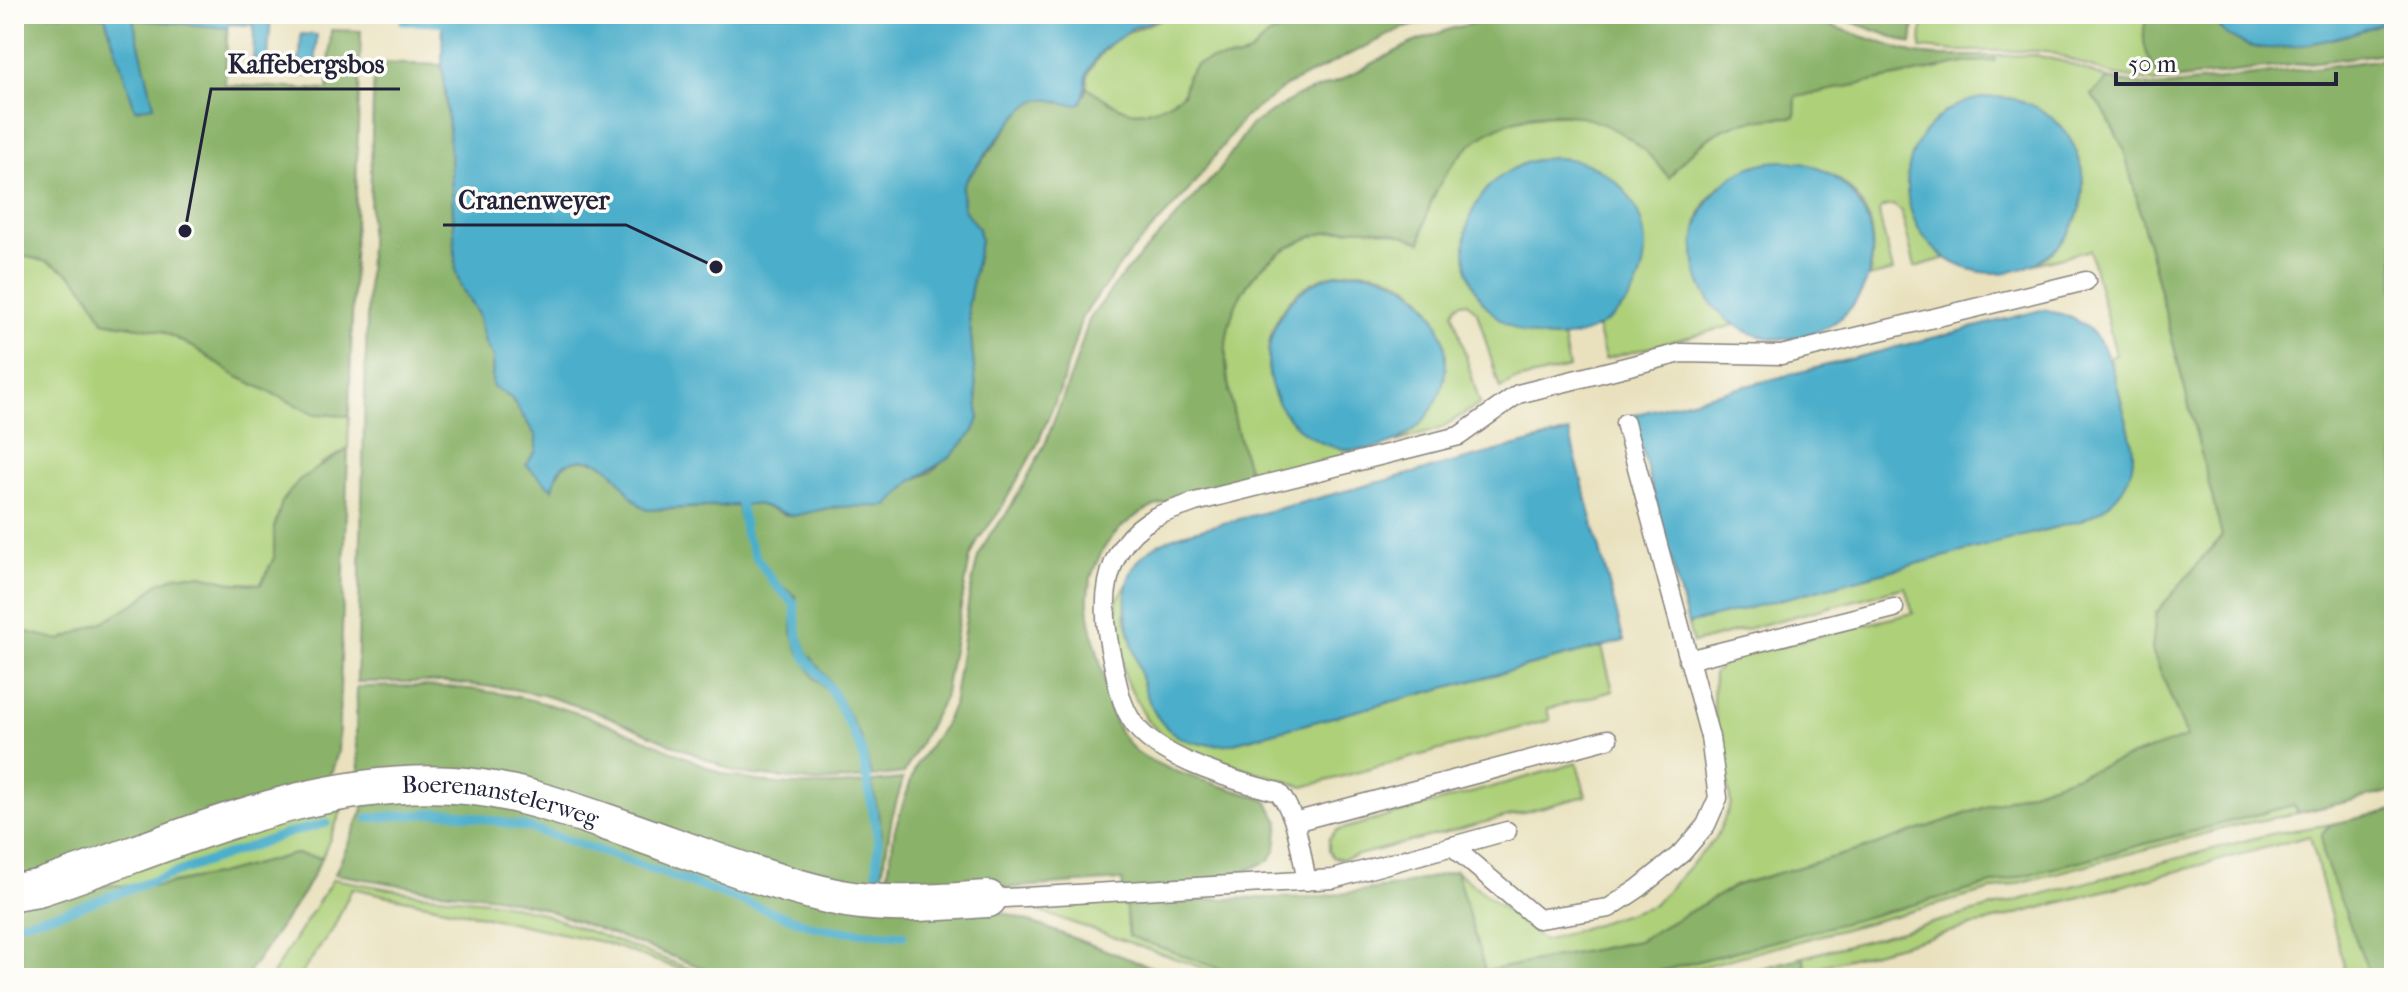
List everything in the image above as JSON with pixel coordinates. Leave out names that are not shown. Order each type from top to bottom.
[{"type":"street","name":"Boerenanstelerweg","points":[[14,892],[38,888],[257,813],[323,794],[396,785],[454,785],[554,804],[832,896],[882,903],[988,899]]},
{"type":"lane","points":[[1307,881],[1294,822],[1287,802],[1278,792],[1182,759],[1156,745],[1139,730],[1122,703],[1105,633],[1104,607],[1109,575],[1123,544],[1154,518],[1195,502],[1459,436],[1518,394],[1681,353],[1781,355],[2086,281]]},
{"type":"lane","points":[[1452,846],[1538,919],[1609,908],[1683,852],[1706,825],[1718,798],[1710,737],[1625,423]]},
{"type":"lane","points":[[1688,660],[1894,608]]},
{"type":"lane","points":[[1294,822],[1608,739]]},
{"type":"lane","points":[[988,899],[1333,879],[1507,831]]},
{"type":"green space","points":[[14,14],[228,14],[225,85],[328,90],[331,30],[361,31],[349,416],[315,414],[234,375],[195,348],[162,331],[103,321],[88,293],[69,274],[46,262],[14,255]]},
{"type":"green space","points":[[1172,14],[1319,14],[1269,35],[1240,58],[1211,60],[1188,75],[1183,94],[1155,109],[1134,112],[1124,109],[1087,87],[1091,68],[1114,41]]},
{"type":"green space","points":[[1319,14],[1454,14],[1401,29],[1286,86],[1243,119],[1189,190],[1127,256],[1082,317],[1060,390],[1036,447],[970,558],[944,698],[904,773],[872,777],[861,737],[829,680],[808,653],[801,636],[796,597],[773,577],[760,559],[750,538],[742,505],[757,504],[786,515],[847,506],[888,506],[912,481],[931,472],[974,431],[979,418],[968,306],[980,240],[978,229],[963,208],[962,188],[1023,109],[1039,100],[1049,99],[1059,103],[1085,95],[1087,87],[1124,109],[1134,112],[1155,109],[1183,94],[1188,75],[1197,64],[1240,58],[1269,35]]},
{"type":"green space","points":[[1512,14],[1796,14],[1915,54],[1994,56],[1995,61],[1969,62],[1796,97],[1795,117],[1755,120],[1723,130],[1696,148],[1669,178],[1636,144],[1599,123],[1560,114],[1522,118],[1487,133],[1457,160],[1434,196],[1421,242],[1391,232],[1360,229],[1329,232],[1300,241],[1274,257],[1252,278],[1236,304],[1226,351],[1232,408],[1252,479],[1189,494],[1131,519],[1103,550],[1090,582],[1088,603],[1110,710],[1127,742],[1148,759],[1163,766],[1267,801],[1279,822],[1276,848],[1270,860],[1248,870],[1130,901],[1318,897],[1396,886],[1456,871],[1485,971],[1638,941],[1737,885],[1876,845],[2187,737],[2152,650],[2156,613],[2222,536],[2124,149],[2103,109],[2091,95],[2108,79],[2157,87],[2394,58],[2394,791],[2298,813],[2293,805],[1634,978],[1245,978],[1129,936],[1122,880],[962,891],[890,887],[887,879],[895,829],[916,765],[944,725],[953,706],[978,557],[1045,444],[1089,320],[1121,277],[1217,173],[1251,125],[1299,95],[1339,81],[1412,43],[1450,29]]},
{"type":"green space","points":[[1830,14],[1915,14],[1912,44]]},
{"type":"green space","points":[[1923,14],[2148,14],[2146,38],[2159,77],[2156,82],[2109,74],[2048,51],[1921,48]]},
{"type":"green space","points":[[2148,14],[2205,14],[2237,41],[2265,48],[2323,41],[2394,17],[2394,52],[2156,82],[2158,75],[2147,53],[2144,38]]},
{"type":"green space","points":[[2034,55],[2065,62],[2108,79],[2092,96],[2103,109],[2124,149],[2222,536],[2156,613],[2152,650],[2187,737],[1876,845],[1737,885],[1638,941],[1485,971],[1456,871],[1544,941],[1654,905],[1716,838],[1731,804],[1713,704],[1714,674],[1722,664],[1740,655],[1913,613],[1905,587],[1693,643],[1688,624],[2130,471],[2132,444],[2110,357],[2116,355],[2090,250],[2031,265],[2052,249],[2068,230],[2079,207],[2083,180],[2023,101],[1992,98],[1953,108],[1943,113],[1930,244],[1946,258],[1915,267],[1901,211],[1893,205],[1884,207],[1879,211],[1893,271],[1869,277],[1871,229],[1855,194],[1827,172],[1792,163],[1756,167],[1724,183],[1702,211],[1695,252],[1706,293],[1734,325],[1605,359],[1597,327],[1630,295],[1641,268],[1642,239],[1635,212],[1620,185],[1588,167],[1559,158],[1529,162],[1497,181],[1477,206],[1467,235],[1468,265],[1478,293],[1498,316],[1526,332],[1563,338],[1569,368],[1513,381],[1500,389],[1477,312],[1467,302],[1460,304],[1453,313],[1480,404],[1439,429],[1396,442],[1424,419],[1440,390],[1445,360],[1440,330],[1426,304],[1404,284],[1375,272],[1340,273],[1307,286],[1284,307],[1271,334],[1268,364],[1275,393],[1291,419],[1316,439],[1351,450],[1352,454],[1252,479],[1237,429],[1227,369],[1227,336],[1236,304],[1252,278],[1274,257],[1300,242],[1329,232],[1359,229],[1391,232],[1421,241],[1435,193],[1460,155],[1476,140],[1518,120],[1558,115],[1591,119],[1623,133],[1653,156],[1679,164],[1706,140],[1731,126],[1759,119],[1795,117],[1796,97],[1969,62],[1994,61],[1994,56]]},
{"type":"green space","points":[[374,63],[442,65],[449,130],[456,272],[461,287],[478,314],[485,343],[493,357],[492,385],[511,398],[536,436],[536,451],[526,465],[554,485],[559,471],[568,463],[591,460],[602,464],[647,510],[737,506],[750,548],[792,606],[792,632],[798,650],[814,677],[830,693],[856,743],[865,778],[817,782],[738,773],[602,714],[543,695],[512,689],[446,682],[357,682]]},
{"type":"green space","points":[[14,255],[46,262],[69,274],[88,293],[103,321],[162,331],[195,348],[234,375],[315,414],[349,416],[348,449],[321,464],[274,528],[274,558],[261,584],[234,583],[202,575],[157,584],[142,599],[101,623],[60,641],[14,629]]},
{"type":"green space","points":[[348,449],[338,752],[332,771],[321,784],[14,881],[14,629],[60,640],[101,623],[142,599],[157,584],[179,575],[202,575],[234,583],[261,584],[274,558],[274,528],[282,502],[299,480]]},
{"type":"green space","points":[[1127,584],[1125,616],[1144,688],[1175,734],[1200,744],[1230,744],[1602,647],[1613,691],[1547,709],[1550,720],[1304,787],[1188,750],[1163,736],[1147,720],[1126,681],[1115,626],[1117,600]]},
{"type":"green space","points":[[423,686],[503,694],[575,712],[646,739],[718,772],[754,781],[791,785],[865,783],[875,841],[875,876],[879,873],[882,833],[872,782],[903,779],[892,817],[879,892],[1012,915],[1180,978],[730,978],[539,907],[496,897],[335,874],[363,810],[356,737],[357,687]]},
{"type":"green space","points":[[1577,763],[1586,796],[1343,859],[1333,857],[1329,851],[1329,839],[1336,831]]},
{"type":"green space","points":[[344,804],[322,858],[295,854],[158,886],[77,885]]},
{"type":"green space","points":[[2294,805],[2298,813],[2238,825],[1659,978],[1634,978]]},
{"type":"green space","points":[[2394,810],[2394,978],[2371,978],[2323,856],[2322,834],[2332,824]]},
{"type":"green space","points":[[2332,824],[2322,834],[2371,978],[2347,978],[2310,836],[1818,967],[1821,978],[1808,978],[1803,957],[2270,834]]},
{"type":"green space","points":[[295,854],[322,858],[304,892],[245,978],[14,978],[14,902],[77,885],[158,886]]},
{"type":"green space","points":[[333,879],[419,894],[495,902],[535,911],[715,978],[705,978],[602,942],[352,888],[333,929],[298,978],[270,978]]},
{"type":"green space","points":[[1125,901],[1129,936],[1245,978],[1231,978],[1033,909]]},
{"type":"green space","points":[[1803,957],[1808,978],[1723,978]]},
{"type":"water","points":[[79,14],[271,14],[268,59],[300,60],[301,34],[317,35],[315,76],[253,73],[254,25],[228,24],[227,28],[133,19],[154,106],[135,109],[105,17]]},
{"type":"water","points":[[443,14],[1172,14],[1132,28],[1105,47],[1089,69],[1081,103],[1043,99],[1030,104],[1010,123],[965,181],[962,188],[963,208],[978,229],[980,240],[968,306],[979,418],[974,431],[950,457],[912,481],[888,506],[834,507],[793,516],[757,504],[647,510],[603,464],[592,460],[567,463],[558,471],[552,489],[526,465],[536,451],[536,436],[511,398],[492,386],[493,357],[485,343],[478,314],[461,287],[456,272],[449,130],[442,65]]},
{"type":"water","points":[[2205,14],[2394,14],[2394,17],[2323,41],[2265,48],[2237,41]]},
{"type":"water","points":[[1995,97],[2029,104],[2057,123],[2076,151],[2083,185],[2076,219],[2057,247],[2029,266],[1995,273],[1961,266],[1933,247],[1914,219],[1907,185],[1914,151],[1933,123],[1961,104]]},
{"type":"water","points":[[1555,158],[1589,165],[1605,173],[1618,185],[1630,198],[1638,214],[1645,248],[1638,282],[1630,298],[1618,311],[1605,323],[1589,331],[1555,338],[1521,331],[1505,323],[1492,311],[1480,298],[1472,282],[1465,248],[1472,214],[1480,198],[1492,185],[1505,173],[1521,165]]},
{"type":"water","points":[[1783,161],[1817,168],[1846,187],[1865,216],[1872,250],[1865,284],[1846,313],[1817,332],[1783,339],[1749,332],[1720,313],[1701,284],[1694,250],[1701,216],[1720,187],[1749,168]]},
{"type":"water","points":[[1357,272],[1391,278],[1420,298],[1440,327],[1446,361],[1440,395],[1420,424],[1391,444],[1357,450],[1323,444],[1294,424],[1274,395],[1268,361],[1274,327],[1294,298],[1323,278]]},
{"type":"water","points":[[2041,310],[2077,320],[2090,329],[2099,340],[2112,369],[2133,452],[2129,476],[2110,503],[2080,521],[1688,624],[1633,415]]},
{"type":"water","points":[[1569,432],[1624,641],[1230,744],[1189,741],[1167,729],[1160,721],[1141,676],[1126,604],[1132,570],[1142,556],[1158,544],[1182,534]]},
{"type":"waterway","points":[[404,21],[443,22],[458,14]]},
{"type":"waterway","points":[[741,505],[745,533],[756,557],[774,583],[794,603],[798,638],[806,658],[830,688],[861,748],[878,839],[877,872]]},
{"type":"waterway","points":[[368,818],[450,812],[525,827],[815,927],[903,935]]},
{"type":"waterway","points":[[14,924],[67,911],[289,833],[327,823]]},
{"type":"place","name":"Kaffebergsbos","points":[[185,231]]},
{"type":"place","name":"Cranenweyer","points":[[716,267]]}]
